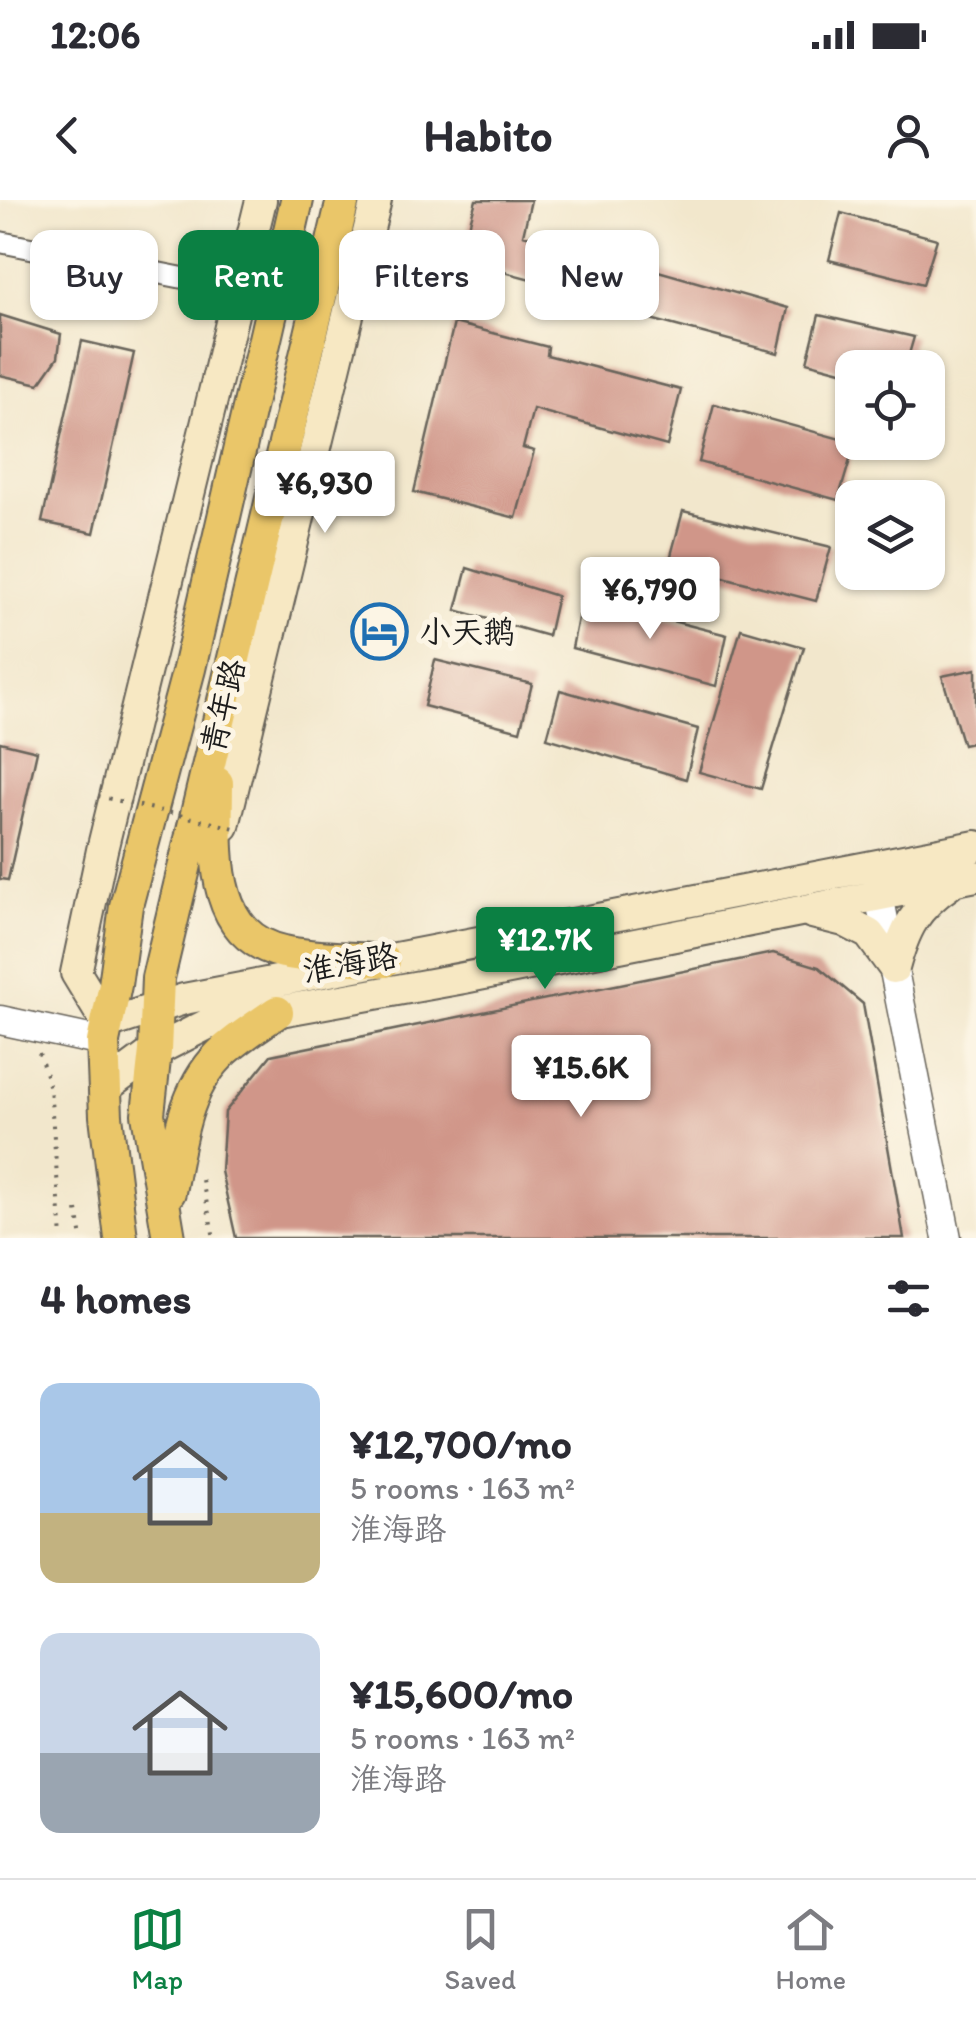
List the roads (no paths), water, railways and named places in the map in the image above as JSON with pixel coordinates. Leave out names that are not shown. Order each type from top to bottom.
[{"type":"main road","points":[[254,230],[261,200]]},
{"type":"main road","name":"青年路","points":[[121,1238],[105,1088],[105,1033],[126,906],[194,650],[297,200]]},
{"type":"main road","name":"青年路","points":[[174,1231],[148,1114],[158,978],[343,200]]},
{"type":"main road","points":[[217,858],[376,200]]},
{"type":"main road","points":[[105,1033],[76,973],[102,850],[231,320]]},
{"type":"main road","points":[[218,727],[217,858],[223,896],[235,919],[253,940],[283,952],[384,961]]},
{"type":"main road","name":"淮海路","points":[[105,1088],[155,1051],[208,1024],[799,912],[976,846]]},
{"type":"main road","points":[[894,968],[904,933],[915,914],[932,896],[966,878]]},
{"type":"main road","name":"淮海路","points":[[105,1033],[157,1008],[184,1000],[384,961],[878,881],[966,878]]},
{"type":"main road","points":[[799,912],[823,914],[869,934],[894,968]]},
{"type":"main road","points":[[174,1231],[184,1116],[197,1087],[224,1051],[277,1012]]},
{"type":"main road","name":"青年路","points":[[103,1238],[113,1172]]},
{"type":"street","points":[[0,242],[178,277]]},
{"type":"street","points":[[878,881],[947,1238]]},
{"type":"street","points":[[0,1020],[105,1033]]},
{"type":"place","name":"小天鹅","points":[[380,632]]}]
